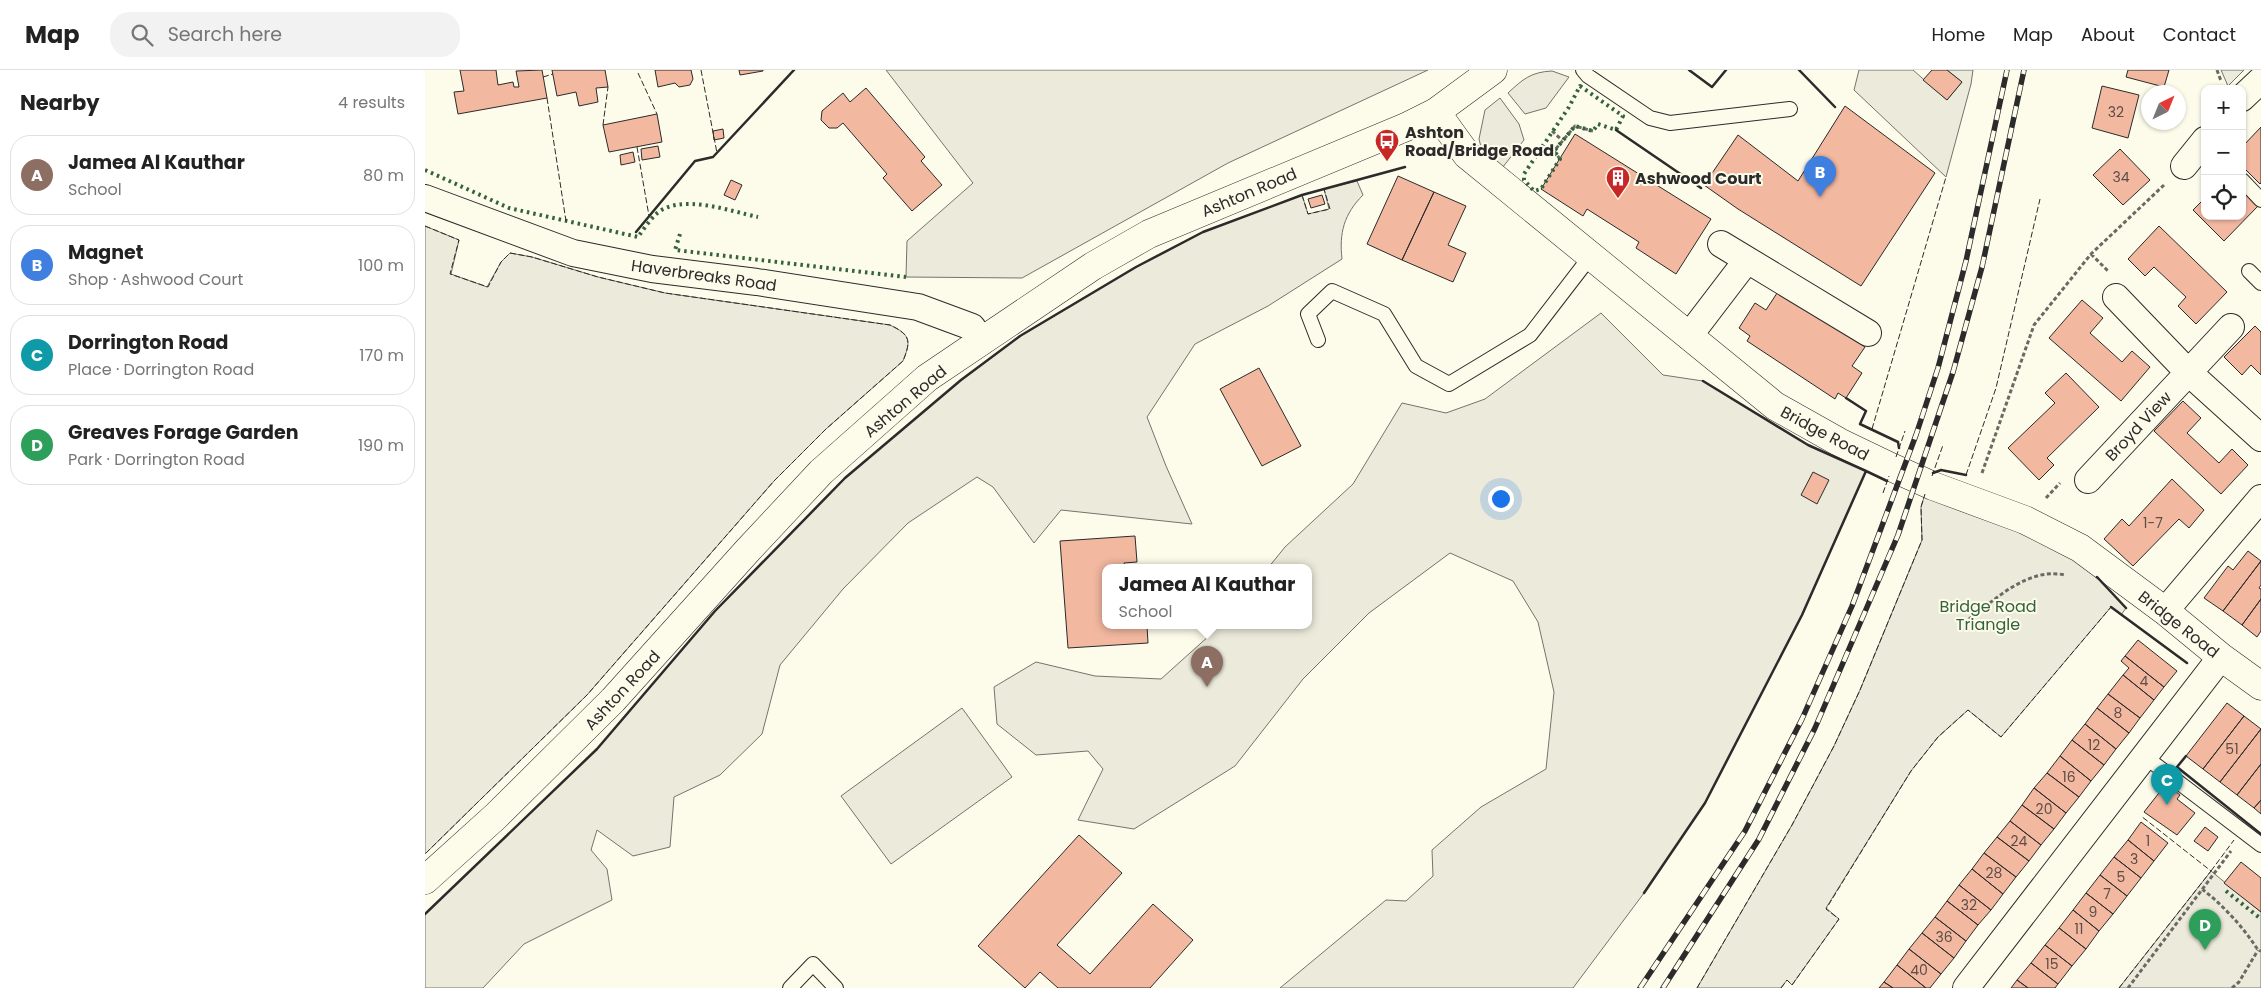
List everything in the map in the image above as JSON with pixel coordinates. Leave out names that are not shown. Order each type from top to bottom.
[{"type":"main road","name":"Ashton Road","points":[[425,880],[496,816],[588,726],[821,472],[927,378],[1093,266],[1149,234],[1406,128],[1436,112],[1493,70]]},
{"type":"main road","name":"Bridge Road","points":[[1436,112],[1467,155],[1775,406],[1839,442],[1933,486],[2025,520],[2080,548],[2261,686]]},
{"type":"street","points":[[2246,94],[2261,80]]},
{"type":"street","points":[[2184,166],[2201,145]]},
{"type":"street","name":"Haverbreaks Road","points":[[425,198],[573,253],[652,269],[757,282],[918,307],[972,327],[982,341]]},
{"type":"street","points":[[1721,244],[1868,333]]},
{"type":"street","points":[[1689,336],[1747,260]]},
{"type":"street","points":[[2116,297],[2188,372],[2261,438]]},
{"type":"street","name":"Broyd View","points":[[2088,480],[2231,326]]},
{"type":"street","points":[[2165,611],[2261,498]]},
{"type":"street","points":[[1966,988],[2221,657]]},
{"type":"lane","points":[[1583,70],[1588,76],[1650,118],[1670,123],[1790,109]]},
{"type":"lane","points":[[2246,184],[2261,200]]},
{"type":"lane","points":[[1318,340],[1307,314],[1332,291],[1384,314],[1416,366],[1449,384],[1530,335],[1590,257]]},
{"type":"lane","points":[[2249,271],[2261,283]]},
{"type":"lane","points":[[2144,756],[2261,845]]},
{"type":"lane","points":[[791,988],[813,964],[836,988]]},
{"type":"path","points":[[1560,159],[1555,151],[1575,126],[1593,132]]},
{"type":"path","points":[[1552,132],[1563,140]]},
{"type":"path","points":[[1973,500],[2033,324],[2091,254],[2184,166]]},
{"type":"path","points":[[2025,520],[2069,474],[2088,480]]},
{"type":"path","points":[[1969,619],[2013,586],[2045,573],[2063,574],[2071,577]]},
{"type":"path","points":[[2128,988],[2245,832]]},
{"type":"path","points":[[2202,889],[2249,936],[2259,950],[2239,982],[2233,988]]},
{"type":"green space","points":[[886,70],[1428,70],[1228,163],[1022,278],[906,277],[907,241],[973,183]]},
{"type":"green space","points":[[1859,70],[1913,70],[1947,100],[1962,82],[1947,70],[1973,70],[1946,177],[1854,90]]},
{"type":"green space","points":[[2221,70],[2244,70],[2229,85]]},
{"type":"green space","points":[[1552,71],[1569,77],[1546,108],[1525,114],[1508,93],[1528,77]]},
{"type":"green space","points":[[1500,98],[1519,124],[1524,140],[1499,172],[1484,159],[1479,139],[1485,110]]},
{"type":"green space","points":[[1357,181],[1363,195],[1351,209],[1344,224],[1341,241],[1342,259],[1268,306],[1195,344],[1147,417],[1192,524],[1061,510],[1034,543],[993,487],[977,477],[908,523],[843,589],[780,665],[762,734],[720,775],[674,797],[670,847],[633,856],[597,830],[591,850],[607,869],[612,900],[524,944],[483,988],[425,988],[425,914],[597,749],[715,611],[845,478],[961,380],[1020,336],[1136,267],[1203,232],[1302,195],[1308,214],[1329,209],[1324,189]]},
{"type":"green space","points":[[425,226],[459,240],[451,274],[487,287],[501,262],[510,253],[532,257],[598,277],[665,293],[890,325],[902,332],[908,343],[903,361],[826,429],[774,481],[587,695],[425,854]]},
{"type":"green space","points":[[1601,313],[1663,375],[1703,381],[1808,445],[1866,471],[1802,615],[1705,803],[1644,893],[1573,988],[1280,988],[1386,900],[1406,901],[1433,876],[1432,850],[1481,807],[1546,769],[1554,692],[1538,622],[1513,581],[1450,553],[1369,613],[1303,679],[1235,766],[1134,829],[1078,820],[1103,769],[1088,751],[1036,755],[997,724],[994,687],[1036,662],[1095,676],[1161,679],[1217,629],[1312,629],[1312,564],[1271,564],[1285,547],[1353,484],[1402,403],[1446,413],[1485,399]]},
{"type":"green space","name":"Bridge Road Triangle","points":[[1924,497],[2006,525],[2056,546],[2092,572],[2126,608],[2121,615],[2111,607],[2001,737],[1968,710],[1938,737],[1911,771],[1826,908],[1839,919],[1792,985],[1787,980],[1781,988],[1697,988],[1792,825],[1834,746],[1860,690],[1922,540],[1921,507]]},
{"type":"green space","points":[[962,708],[1012,777],[891,864],[841,796]]},
{"type":"green space","points":[[2211,871],[2261,912],[2261,988],[2119,988]]},
{"type":"building","points":[[460,70],[496,70],[498,85],[513,82],[514,87],[519,87],[516,71],[542,70],[547,98],[458,114],[454,92],[464,91]]},
{"type":"building","points":[[552,70],[605,70],[608,87],[596,88],[598,102],[579,106],[576,92],[557,96]]},
{"type":"building","points":[[655,70],[691,70],[693,79],[690,85],[679,87],[675,83],[658,87]]},
{"type":"building","points":[[739,70],[763,70],[763,71],[740,75]]},
{"type":"building","points":[[1932,70],[1947,70],[1962,82],[1947,100],[1923,80]]},
{"type":"building","points":[[2128,70],[2169,70],[2165,85],[2156,85],[2126,77]]},
{"type":"building","points":[[2102,86],[2139,95],[2128,138],[2092,128]]},
{"type":"building","points":[[866,88],[925,157],[921,161],[942,185],[912,211],[883,178],[887,174],[843,123],[837,128],[829,128],[821,120],[822,111],[843,93],[850,102]]},
{"type":"building","points":[[1845,106],[1935,173],[1861,286],[1738,209],[1704,185],[1738,135],[1798,181]]},
{"type":"building","points":[[657,114],[662,142],[609,152],[603,125]]},
{"type":"building","points":[[2261,127],[2260,184],[2246,170],[2246,143]]},
{"type":"building","points":[[723,129],[724,138],[714,140],[713,131]]},
{"type":"building","name":"Ashwood Court","points":[[1575,134],[1711,219],[1676,274],[1636,248],[1639,242],[1587,209],[1583,216],[1541,189]]},
{"type":"building","points":[[658,146],[660,157],[642,160],[641,149]]},
{"type":"building","points":[[2120,149],[2150,180],[2123,205],[2093,175]]},
{"type":"building","points":[[633,152],[635,162],[621,165],[620,155]]},
{"type":"building","points":[[1398,176],[1434,192],[1402,260],[1367,244]]},
{"type":"building","points":[[731,180],[742,185],[735,200],[724,195]]},
{"type":"building","points":[[1434,192],[1466,206],[1448,245],[1466,253],[1453,282],[1402,260]]},
{"type":"building","points":[[1322,195],[1325,204],[1311,208],[1308,199]]},
{"type":"building","points":[[2246,195],[2258,206],[2246,218]]},
{"type":"building","points":[[2201,202],[2201,218],[2193,210]]},
{"type":"building","points":[[2203,220],[2244,220],[2224,241]]},
{"type":"building","points":[[2159,226],[2227,292],[2196,324],[2178,306],[2186,297],[2154,267],[2145,276],[2128,259]]},
{"type":"building","points":[[1779,290],[1865,347],[1852,366],[1862,373],[1846,398],[1838,393],[1835,399],[1747,341],[1750,336],[1739,328],[1755,303],[1766,310]]},
{"type":"building","points":[[2082,300],[2103,318],[2090,333],[2122,362],[2132,351],[2150,367],[2121,401],[2049,338]]},
{"type":"building","points":[[2255,326],[2261,332],[2261,375],[2251,365],[2242,375],[2224,357]]},
{"type":"building","points":[[1259,368],[1301,446],[1262,466],[1220,389]]},
{"type":"building","points":[[2066,373],[2099,407],[2047,458],[2054,465],[2039,480],[2008,448],[2055,403],[2045,393]]},
{"type":"building","points":[[2183,401],[2201,418],[2187,433],[2219,463],[2232,449],[2248,465],[2221,494],[2154,431]]},
{"type":"building","points":[[1813,472],[1829,480],[1817,504],[1801,495]]},
{"type":"building","points":[[2172,479],[2204,510],[2189,528],[2179,519],[2133,566],[2104,539],[2122,519],[2129,526]]},
{"type":"building","points":[[1135,536],[1137,562],[1102,564],[1102,629],[1147,629],[1148,643],[1068,648],[1060,541]]},
{"type":"building","points":[[2248,551],[2261,561],[2223,611],[2204,598],[2228,566],[2233,570]]},
{"type":"building","points":[[2261,561],[2261,585],[2259,588],[2261,589],[2261,599],[2242,625],[2223,611]]},
{"type":"building","points":[[2261,599],[2261,631],[2257,637],[2242,625]]},
{"type":"building","points":[[2138,640],[2177,671],[2164,687],[2125,656]]},
{"type":"building","points":[[2125,656],[2164,687],[2154,700],[2123,675],[2129,668],[2121,661]]},
{"type":"building","points":[[2123,675],[2154,700],[2140,718],[2108,694]]},
{"type":"building","points":[[2108,694],[2140,718],[2129,733],[2097,708]]},
{"type":"building","points":[[2227,703],[2244,716],[2203,769],[2186,756]]},
{"type":"building","points":[[2097,708],[2129,733],[2116,749],[2085,724]]},
{"type":"building","points":[[2244,716],[2261,729],[2220,782],[2203,769]]},
{"type":"building","points":[[2085,724],[2116,749],[2104,765],[2072,740]]},
{"type":"building","points":[[2261,729],[2261,764],[2237,795],[2220,782]]},
{"type":"building","points":[[2072,740],[2104,765],[2091,781],[2060,756]]},
{"type":"building","points":[[2060,756],[2091,781],[2079,797],[2047,773]]},
{"type":"building","points":[[2261,764],[2261,800],[2254,808],[2237,795]]},
{"type":"building","points":[[2047,773],[2079,797],[2066,813],[2034,788]]},
{"type":"building","points":[[2166,784],[2180,795],[2177,799],[2195,813],[2177,835],[2144,812]]},
{"type":"building","points":[[2034,788],[2066,813],[2054,829],[2022,805]]},
{"type":"building","points":[[2261,800],[2261,814],[2254,808]]},
{"type":"building","points":[[2022,805],[2054,829],[2041,845],[2010,821]]},
{"type":"building","points":[[2010,821],[2041,845],[2029,861],[1997,837]]},
{"type":"building","points":[[2141,822],[2168,843],[2154,861],[2128,840]]},
{"type":"building","points":[[2205,827],[2218,837],[2208,851],[2194,841]]},
{"type":"building","points":[[1079,835],[1122,873],[1057,945],[1090,974],[1153,904],[1193,940],[1150,988],[1058,988],[1040,972],[1025,988],[978,946]]},
{"type":"building","points":[[1997,837],[2029,861],[2016,877],[1984,853]]},
{"type":"building","points":[[2128,840],[2154,861],[2141,878],[2114,857]]},
{"type":"building","points":[[1984,853],[2016,877],[2003,894],[1972,869]]},
{"type":"building","points":[[2114,857],[2141,878],[2127,896],[2100,875]]},
{"type":"building","points":[[2241,862],[2261,878],[2261,912],[2224,883]]},
{"type":"building","points":[[1972,869],[2003,894],[1991,910],[1959,885]]},
{"type":"building","points":[[2100,875],[2127,896],[2113,914],[2086,893]]},
{"type":"building","points":[[1959,885],[1991,910],[1978,925],[1947,901]]},
{"type":"building","points":[[2086,893],[2113,914],[2099,931],[2073,910]]},
{"type":"building","points":[[1947,901],[1978,925],[1966,941],[1935,917]]},
{"type":"building","points":[[2073,910],[2099,931],[2086,949],[2059,928]]},
{"type":"building","points":[[1935,917],[1966,941],[1954,958],[1922,933]]},
{"type":"building","points":[[2059,928],[2086,949],[2072,966],[2045,945]]},
{"type":"building","points":[[1922,933],[1954,958],[1941,974],[1909,949]]},
{"type":"building","points":[[2045,945],[2072,966],[2058,984],[2031,963]]},
{"type":"building","points":[[1909,949],[1941,974],[1930,988],[1926,988],[1897,965]]},
{"type":"building","points":[[2031,963],[2058,984],[2055,988],[2028,988],[2017,980]]},
{"type":"building","points":[[1897,965],[1926,988],[1893,988],[1884,982]]},
{"type":"building","points":[[2017,980],[2028,988],[2011,988]]},
{"type":"building","points":[[1884,982],[1893,988],[1879,988]]},
{"type":"railway","points":[[1640,988],[1745,831],[1802,719],[1852,606],[1916,435],[1938,368],[1966,261],[2007,70]]},
{"type":"railway","points":[[1663,988],[1759,839],[1815,728],[1898,535],[1953,372],[1982,267],[2024,70]]},
{"type":"hedge","points":[[1580,86],[1623,116],[1616,130],[1598,124],[1593,131],[1575,126],[1554,151],[1560,159],[1541,189],[1534,191],[1524,180],[1524,174],[1569,107],[1580,86]]},
{"type":"hedge","points":[[425,170],[509,208],[638,237],[655,215],[665,208],[677,205],[705,205],[758,217]]},
{"type":"hedge","points":[[680,234],[675,250],[906,277]]},
{"type":"hedge","points":[[2226,891],[2261,919]]},
{"type":"fence","points":[[701,70],[717,153]]},
{"type":"fence","points":[[638,73],[657,114]]},
{"type":"fence","points":[[543,77],[553,74]]},
{"type":"fence","points":[[603,125],[608,87]]},
{"type":"fence","points":[[547,98],[566,221]]},
{"type":"fence","points":[[637,147],[649,216]]},
{"type":"fence","points":[[1872,429],[1946,177]]},
{"type":"fence","points":[[1302,195],[1308,214],[1330,209],[1324,189]]},
{"type":"fence","points":[[1966,475],[1996,388],[2040,199]]},
{"type":"fence","points":[[425,226],[459,240],[450,274],[488,287],[501,262],[510,253],[532,257],[598,277],[665,293],[890,325],[902,332],[908,343],[903,361],[826,429],[774,481],[587,695],[425,854]]},
{"type":"fence","points":[[1896,457],[1905,431]]},
{"type":"fence","points":[[1932,476],[1943,445]]},
{"type":"fence","points":[[1883,493],[1889,476]]},
{"type":"fence","points":[[1697,988],[1792,825],[1834,746],[1860,690],[1922,540],[1921,507],[1925,494]]},
{"type":"fence","points":[[1781,988],[1787,980],[1792,985],[1839,919],[1826,909],[1911,771],[1938,737],[1968,710],[2001,737],[2111,607]]},
{"type":"fence","points":[[2119,988],[2211,871],[2141,816]]},
{"type":"fence","points":[[2211,871],[2234,840]]},
{"type":"wall","points":[[636,232],[695,161],[713,157],[794,70]]},
{"type":"wall","points":[[1689,70],[1712,87],[1726,70]]},
{"type":"wall","points":[[1799,70],[1835,107]]},
{"type":"wall","points":[[1616,130],[1701,188]]},
{"type":"wall","points":[[425,914],[597,749],[715,611],[845,478],[961,380],[1020,336],[1136,267],[1203,232],[1302,195],[1405,167]]},
{"type":"wall","points":[[1644,893],[1705,803],[1802,615],[1866,471],[1808,445],[1703,381]]},
{"type":"wall","points":[[1846,398],[1866,411],[1860,424],[1898,442],[1899,448]]},
{"type":"wall","points":[[1933,473],[1941,470],[1966,475]]},
{"type":"wall","points":[[1866,471],[1887,481]]},
{"type":"wall","points":[[2097,577],[2126,608]]},
{"type":"wall","points":[[2111,607],[2187,663]]},
{"type":"wall","points":[[2186,756],[2177,767],[2261,834]]},
{"type":"place","name":"Ashton Road/Bridge Road","points":[[1387,162]]},
{"type":"place","name":"Magnet","points":[[1820,197]]},
{"type":"place","name":"Ashwood Court","points":[[1618,199]]},
{"type":"place","name":"Jamea Al Kauthar","points":[[1207,687]]},
{"type":"place","name":"Dorrington Road","points":[[2167,805]]},
{"type":"place","name":"Greaves Forage Garden","points":[[2205,950]]}]
